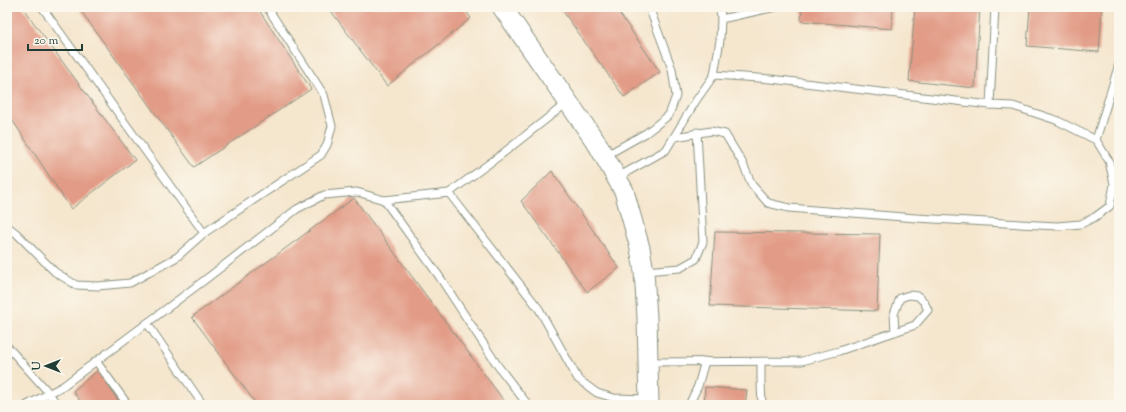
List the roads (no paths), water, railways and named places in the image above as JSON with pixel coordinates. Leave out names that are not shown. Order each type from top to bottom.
[{"type":"street","points":[[502,7],[604,156],[624,191],[640,248],[644,272],[647,318],[649,402]]},
{"type":"lane","points":[[42,7],[204,233]]},
{"type":"lane","points":[[7,226],[55,272],[76,285],[98,286],[130,283],[177,257],[204,233],[321,155],[327,145],[332,126],[324,95],[267,7]]},
{"type":"lane","points":[[604,156],[646,133],[669,115],[676,96],[672,69],[649,7]]},
{"type":"lane","points":[[617,177],[666,150],[697,99],[714,75],[720,40],[720,7]]},
{"type":"lane","points":[[721,19],[776,7]]},
{"type":"lane","points":[[990,105],[995,7]]},
{"type":"lane","points":[[1096,140],[1119,64]]},
{"type":"lane","points":[[674,137],[696,132],[711,131],[725,134],[742,162],[752,186],[768,203],[789,208],[908,218],[1058,226],[1081,224],[1095,217],[1110,206],[1114,184],[1109,162],[1096,140],[1056,120],[1012,106],[990,105],[771,79],[714,75]]},
{"type":"lane","points":[[27,405],[63,386],[297,208],[324,195],[357,192],[384,200],[449,193],[502,154],[568,102]]},
{"type":"lane","points":[[644,272],[680,268],[696,259],[703,242],[696,132]]},
{"type":"lane","points":[[449,193],[539,309],[578,379],[597,393],[614,398],[649,402]]},
{"type":"lane","points":[[384,200],[439,276],[498,366],[528,405]]},
{"type":"lane","points":[[648,362],[802,361],[846,349],[895,332],[914,325],[928,310],[924,302],[918,296],[909,295],[900,298],[894,314],[895,332]]},
{"type":"lane","points":[[147,323],[203,405]]},
{"type":"lane","points":[[7,346],[57,405]]},
{"type":"lane","points":[[96,361],[128,405]]},
{"type":"lane","points":[[689,405],[698,386],[705,361]]},
{"type":"lane","points":[[761,362],[762,405]]}]
